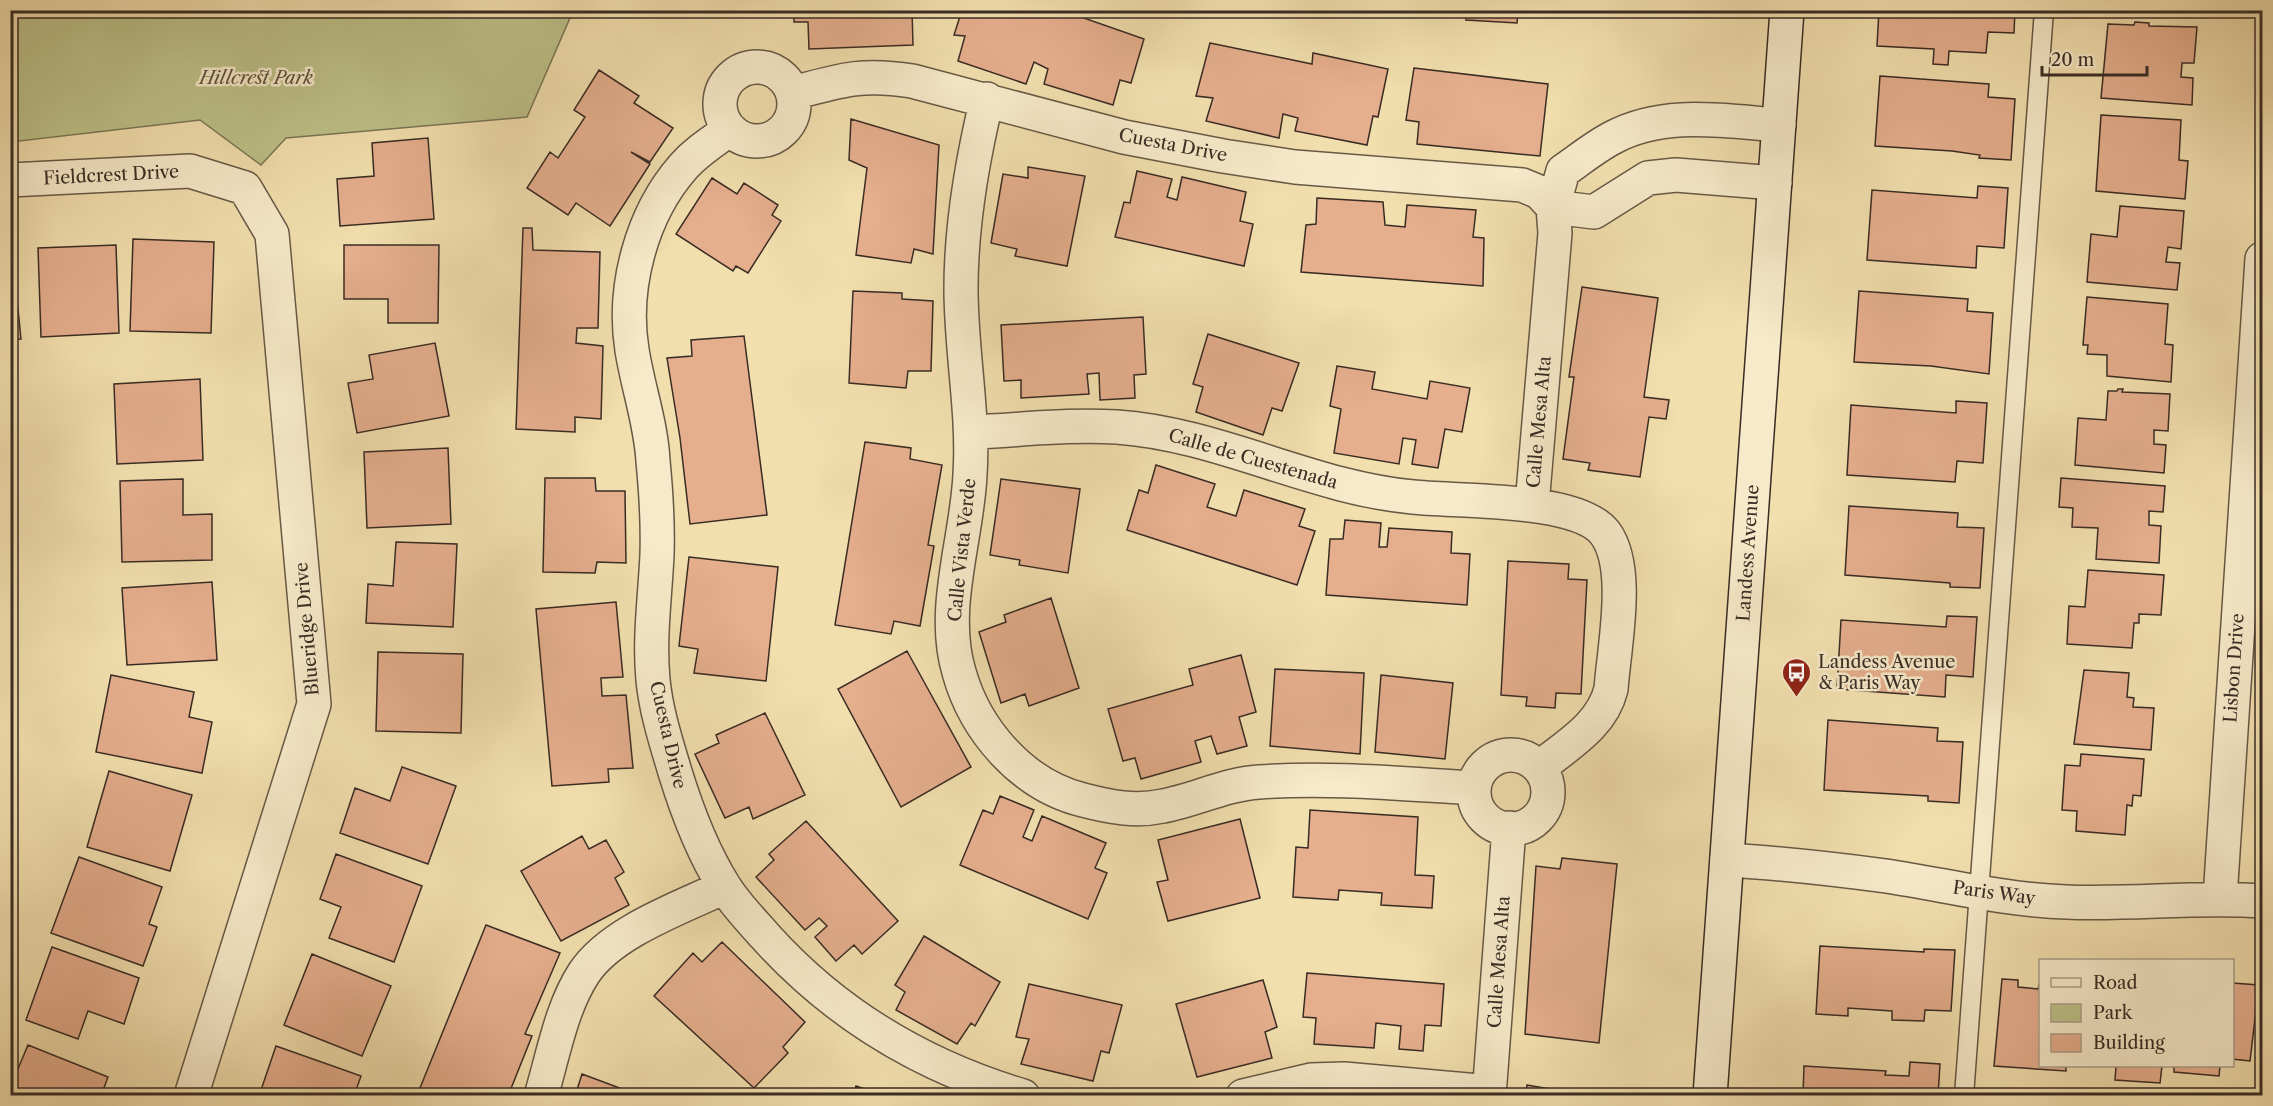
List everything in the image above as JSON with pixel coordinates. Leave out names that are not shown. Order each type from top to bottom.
[{"type":"street","name":"Landess Avenue","points":[[1710,1095],[1787,10]]},
{"type":"street","points":[[758,66],[773,70],[786,79],[793,93],[794,110],[788,125],[776,137],[760,142],[743,140],[729,130],[721,118],[718,105],[721,91],[730,78],[742,69],[758,66]]},
{"type":"street","name":"Cuesta Drive","points":[[793,93],[844,79],[876,76],[912,81],[1125,137],[1223,156],[1294,166],[1522,185],[1539,192],[1553,207]]},
{"type":"street","name":"Calle Vista Verde","points":[[987,99],[965,214],[961,288],[962,334],[972,432],[968,513],[952,625],[958,669],[971,707],[988,735],[1016,762],[1044,784],[1078,800],[1122,809],[1162,807],[1254,782],[1313,779],[1474,788]]},
{"type":"street","points":[[1775,183],[1676,175],[1648,178],[1594,212],[1553,207],[1563,171],[1613,138],[1650,123],[1686,118],[1779,125]]},
{"type":"street","name":"Cuesta Drive","points":[[729,130],[698,152],[681,169],[663,196],[648,225],[638,254],[631,290],[632,351],[648,418],[653,459],[657,553],[652,619],[654,681],[666,742],[684,801],[724,887],[787,961],[822,993],[858,1020],[971,1088],[1023,1095]]},
{"type":"street","name":"Fieldcrest Drive","points":[[10,180],[190,171],[245,188]]},
{"type":"street","name":"Blueridge Drive","points":[[192,1095],[287,797],[314,704],[272,234],[245,188]]},
{"type":"street","name":"Calle Mesa Alta","points":[[1539,768],[1596,721],[1608,700],[1619,584],[1615,549],[1604,531],[1587,517],[1532,505],[1555,233],[1553,207]]},
{"type":"street","name":"Lisbon Drive","points":[[2220,898],[2262,259]]},
{"type":"street","name":"Calle de Cuestenada","points":[[972,432],[1065,427],[1130,429],[1165,434],[1359,489],[1442,500],[1532,505]]},
{"type":"street","points":[[1500,756],[1521,756],[1539,768],[1548,787],[1544,808],[1530,824],[1509,828],[1500,827],[1483,816],[1478,808],[1474,788],[1482,768],[1500,756]]},
{"type":"street","name":"Calle Mesa Alta","points":[[1490,1094],[1509,828]]},
{"type":"street","name":"Paris Way","points":[[1727,860],[1792,864],[1887,876],[1981,893],[2067,902],[2220,898],[2262,901]]},
{"type":"street","points":[[541,1095],[567,1011],[582,976],[594,960],[617,941],[724,887]]},
{"type":"street","points":[[1243,1095],[1311,1080],[1344,1079],[1490,1094]]},
{"type":"lane","points":[[1964,1095],[1981,893],[2044,10]]},
{"type":"green space","name":"Hillcrest Park","points":[[10,11],[573,11],[527,117],[286,138],[261,165],[200,120],[11,142]]},
{"type":"building","points":[[794,10],[912,10],[913,45],[809,49],[808,22],[794,22]]},
{"type":"building","points":[[962,10],[1061,10],[1144,39],[1131,83],[1120,80],[1113,105],[1044,84],[1048,69],[1034,62],[1026,84],[958,61],[965,36],[954,35]]},
{"type":"building","points":[[1467,10],[1518,10],[1517,23],[1466,20]]},
{"type":"building","points":[[1879,10],[2015,10],[2014,33],[1988,32],[1986,53],[1949,51],[1948,65],[1933,64],[1934,49],[1877,46]]},
{"type":"building","points":[[2135,22],[2149,23],[2149,26],[2197,27],[2194,63],[2182,63],[2181,77],[2193,78],[2192,105],[2101,98],[2108,24],[2134,25]]},
{"type":"building","points":[[1210,43],[1312,64],[1313,53],[1388,69],[1378,117],[1373,116],[1367,145],[1295,131],[1298,118],[1283,114],[1279,138],[1206,121],[1213,98],[1196,96]]},
{"type":"building","points":[[1414,68],[1548,84],[1540,156],[1417,144],[1419,122],[1406,120]]},
{"type":"building","points":[[599,70],[639,96],[634,103],[673,128],[650,162],[631,152],[650,164],[610,226],[576,203],[568,215],[527,188],[550,152],[558,158],[585,117],[574,110]]},
{"type":"building","points":[[1880,76],[1989,84],[1988,97],[2015,99],[2011,160],[1979,158],[1980,155],[1952,151],[1875,146]]},
{"type":"building","points":[[2101,115],[2181,120],[2179,160],[2188,161],[2185,199],[2096,191]]},
{"type":"building","points":[[851,119],[939,145],[933,254],[914,249],[911,263],[856,255],[867,168],[849,160]]},
{"type":"building","points":[[428,138],[434,219],[340,226],[337,179],[374,176],[372,143]]},
{"type":"building","points":[[1028,167],[1085,176],[1067,266],[1015,256],[1017,249],[991,243],[1003,174],[1028,178]]},
{"type":"building","points":[[1137,171],[1172,179],[1167,197],[1177,200],[1182,177],[1246,192],[1240,221],[1253,224],[1244,266],[1115,237],[1124,202],[1130,203]]},
{"type":"building","points":[[712,178],[737,194],[744,183],[778,205],[772,215],[781,221],[748,273],[736,266],[733,271],[676,234]]},
{"type":"building","points":[[1978,186],[2008,188],[2004,248],[1977,246],[1976,268],[1867,260],[1872,190],[1977,198]]},
{"type":"building","points":[[1317,198],[1383,202],[1385,225],[1405,227],[1407,205],[1476,210],[1473,237],[1484,238],[1483,286],[1301,272],[1306,225],[1316,224]]},
{"type":"building","points":[[2120,206],[2184,211],[2181,249],[2168,247],[2166,262],[2180,263],[2177,290],[2087,282],[2091,234],[2117,237]]},
{"type":"building","points":[[523,228],[532,228],[533,250],[600,252],[598,328],[577,328],[576,343],[603,346],[601,419],[575,417],[575,432],[516,429]]},
{"type":"building","points":[[133,239],[214,242],[211,333],[130,331]]},
{"type":"building","points":[[116,245],[119,333],[41,337],[38,248]]},
{"type":"building","points":[[344,245],[439,245],[438,323],[388,323],[388,299],[344,299]]},
{"type":"building","points":[[10,279],[15,279],[21,339],[10,340]]},
{"type":"building","points":[[1582,287],[1658,298],[1644,397],[1669,400],[1666,419],[1649,417],[1640,477],[1588,470],[1590,463],[1563,459],[1574,377],[1569,377]]},
{"type":"building","points":[[853,291],[902,293],[902,299],[933,301],[931,371],[908,371],[906,388],[849,383]]},
{"type":"building","points":[[1859,291],[1968,299],[1967,311],[1993,313],[1989,374],[1931,366],[1854,362]]},
{"type":"building","points":[[2087,297],[2168,304],[2165,344],[2173,345],[2171,382],[2107,376],[2107,355],[2087,354],[2088,345],[2083,345]]},
{"type":"building","points":[[1143,317],[1146,374],[1134,375],[1135,398],[1100,400],[1099,373],[1087,374],[1089,394],[1021,398],[1021,380],[1004,381],[1001,325]]},
{"type":"building","points":[[1208,334],[1299,363],[1282,411],[1272,408],[1263,435],[1196,412],[1203,387],[1193,384]]},
{"type":"building","points":[[744,336],[767,515],[690,524],[680,438],[667,358],[692,356],[691,340]]},
{"type":"building","points":[[435,343],[449,416],[357,433],[348,383],[373,379],[369,355]]},
{"type":"building","points":[[1337,366],[1375,372],[1372,389],[1427,399],[1430,381],[1470,388],[1462,432],[1445,429],[1438,468],[1412,464],[1416,440],[1403,438],[1399,464],[1334,453],[1341,409],[1330,406]]},
{"type":"building","points":[[200,379],[203,460],[117,464],[114,384]]},
{"type":"building","points":[[2123,389],[2122,392],[2170,394],[2168,431],[2154,430],[2154,444],[2166,445],[2164,473],[2075,465],[2078,418],[2106,420],[2108,391]]},
{"type":"building","points":[[1956,401],[1987,403],[1983,463],[1957,461],[1955,482],[1847,475],[1851,405],[1956,413]]},
{"type":"building","points":[[865,442],[911,448],[910,459],[942,465],[928,545],[934,546],[920,626],[894,621],[891,634],[835,625]]},
{"type":"building","points":[[448,448],[451,524],[367,528],[364,452]]},
{"type":"building","points":[[1156,465],[1215,484],[1207,507],[1236,516],[1244,490],[1305,509],[1299,526],[1315,531],[1297,585],[1127,530],[1139,490],[1148,493]]},
{"type":"building","points":[[545,478],[595,478],[596,491],[625,491],[626,563],[597,562],[595,573],[543,572]]},
{"type":"building","points":[[2061,478],[2165,486],[2163,512],[2149,511],[2149,525],[2161,526],[2159,563],[2096,559],[2098,528],[2072,527],[2073,508],[2059,507]]},
{"type":"building","points":[[183,479],[183,515],[212,514],[212,560],[122,562],[120,481]]},
{"type":"building","points":[[1001,479],[1080,489],[1068,573],[1019,565],[1020,560],[990,555]]},
{"type":"building","points":[[1849,506],[1958,513],[1957,527],[1984,528],[1980,588],[1950,587],[1950,583],[1845,575]]},
{"type":"building","points":[[1345,520],[1381,523],[1379,547],[1387,547],[1389,528],[1452,532],[1451,553],[1470,554],[1467,605],[1326,595],[1330,539],[1343,539]]},
{"type":"building","points":[[396,542],[457,544],[453,627],[366,623],[368,584],[393,586]]},
{"type":"building","points":[[689,557],[778,567],[766,681],[694,673],[698,649],[679,646]]},
{"type":"building","points":[[1508,561],[1569,564],[1568,579],[1587,580],[1581,694],[1556,693],[1555,708],[1526,706],[1527,697],[1501,695]]},
{"type":"building","points":[[2088,570],[2164,575],[2161,615],[2139,614],[2139,623],[2134,623],[2132,648],[2067,644],[2069,606],[2085,607]]},
{"type":"building","points":[[212,582],[217,660],[127,665],[122,588]]},
{"type":"building","points":[[1051,598],[1079,688],[1029,706],[1025,694],[1001,703],[979,632],[1006,622],[1004,615]]},
{"type":"building","points":[[616,602],[623,677],[601,678],[602,696],[626,695],[633,768],[608,769],[609,782],[552,786],[536,609]]},
{"type":"building","points":[[1947,616],[1977,617],[1973,677],[1946,675],[1945,697],[1837,689],[1841,620],[1946,627]]},
{"type":"building","points":[[907,651],[971,767],[901,807],[838,689]]},
{"type":"building","points":[[378,652],[463,654],[461,733],[376,731]]},
{"type":"building","points":[[1241,655],[1256,712],[1239,717],[1247,746],[1217,754],[1211,736],[1195,741],[1201,762],[1141,779],[1135,758],[1123,761],[1108,709],[1193,685],[1189,669]]},
{"type":"building","points":[[1275,669],[1364,673],[1360,754],[1270,746]]},
{"type":"building","points":[[2084,670],[2129,673],[2127,697],[2134,698],[2133,707],[2154,708],[2151,750],[2074,744]]},
{"type":"building","points":[[111,675],[194,692],[189,717],[212,722],[202,773],[96,752]]},
{"type":"building","points":[[1381,675],[1453,683],[1445,759],[1375,752]]},
{"type":"building","points":[[765,713],[805,795],[753,819],[749,807],[725,818],[695,754],[719,743],[716,735]]},
{"type":"building","points":[[1828,720],[1938,728],[1937,741],[1963,742],[1959,803],[1928,801],[1928,796],[1824,790]]},
{"type":"building","points":[[2081,754],[2144,759],[2141,796],[2133,795],[2132,806],[2127,805],[2125,835],[2076,831],[2077,811],[2062,810],[2065,765],[2080,766]]},
{"type":"building","points":[[402,767],[456,786],[428,864],[340,833],[355,788],[390,801]]},
{"type":"building","points":[[109,771],[192,795],[170,871],[87,847]]},
{"type":"building","points":[[1000,796],[1034,810],[1023,837],[1032,841],[1042,816],[1106,843],[1095,868],[1107,873],[1088,919],[960,865],[983,810],[993,814]]},
{"type":"building","points":[[1310,810],[1418,817],[1415,875],[1434,876],[1432,908],[1381,905],[1382,893],[1339,890],[1338,900],[1293,897],[1296,847],[1308,848]]},
{"type":"building","points":[[1240,819],[1260,898],[1168,921],[1157,882],[1168,880],[1158,840]]},
{"type":"building","points":[[806,821],[898,921],[862,954],[854,945],[836,961],[815,937],[827,926],[819,918],[805,930],[756,877],[774,860],[769,854]]},
{"type":"building","points":[[582,836],[589,849],[606,840],[624,872],[615,878],[629,905],[561,941],[521,871]]},
{"type":"building","points":[[336,854],[422,886],[394,962],[329,938],[341,907],[320,899]]},
{"type":"building","points":[[79,857],[162,887],[149,924],[157,927],[143,966],[51,933]]},
{"type":"building","points":[[1562,858],[1617,864],[1599,1043],[1525,1034],[1536,866],[1560,869]]},
{"type":"building","points":[[486,925],[560,953],[525,1034],[532,1036],[508,1096],[424,1096],[418,1093]]},
{"type":"building","points":[[924,936],[1000,982],[975,1026],[971,1023],[957,1044],[896,1010],[905,992],[895,985]]},
{"type":"building","points":[[722,942],[805,1022],[783,1047],[788,1053],[754,1088],[654,996],[693,953],[702,962]]},
{"type":"building","points":[[1820,946],[1924,952],[1924,949],[1955,950],[1951,1011],[1925,1010],[1924,1021],[1892,1020],[1892,1011],[1848,1008],[1848,1016],[1816,1014]]},
{"type":"building","points":[[52,947],[139,978],[124,1024],[88,1011],[78,1039],[26,1020]]},
{"type":"building","points":[[312,954],[391,986],[362,1056],[284,1025]]},
{"type":"building","points":[[1307,973],[1444,984],[1441,1026],[1425,1025],[1423,1051],[1399,1049],[1401,1026],[1376,1023],[1374,1048],[1314,1044],[1316,1018],[1303,1017]]},
{"type":"building","points":[[2002,979],[2018,980],[2018,987],[2038,989],[2039,985],[2039,1067],[2066,1067],[2066,1071],[1994,1066]]},
{"type":"building","points":[[1263,980],[1277,1027],[1265,1032],[1272,1058],[1197,1077],[1176,1004]]},
{"type":"building","points":[[2234,983],[2259,985],[2250,1061],[2234,1059]]},
{"type":"building","points":[[1029,984],[1122,1005],[1109,1053],[1101,1051],[1093,1081],[1021,1064],[1029,1039],[1016,1037]]},
{"type":"building","points":[[28,1045],[108,1077],[101,1096],[10,1096],[10,1088]]},
{"type":"building","points":[[276,1046],[361,1076],[354,1096],[277,1096],[261,1090]]},
{"type":"building","points":[[1910,1062],[1940,1064],[1938,1096],[1803,1096],[1804,1066],[1886,1071],[1885,1075],[1909,1076]]},
{"type":"building","points":[[2116,1067],[2162,1067],[2160,1083],[2115,1080]]},
{"type":"building","points":[[2174,1067],[2220,1067],[2219,1076],[2174,1072]]},
{"type":"building","points":[[582,1074],[641,1096],[575,1096]]},
{"type":"building","points":[[1527,1085],[1590,1096],[1525,1096]]},
{"type":"building","points":[[856,1086],[885,1096],[853,1096]]},
{"type":"place","name":"Landess Avenue & Paris Way","points":[[1797,698]]}]
